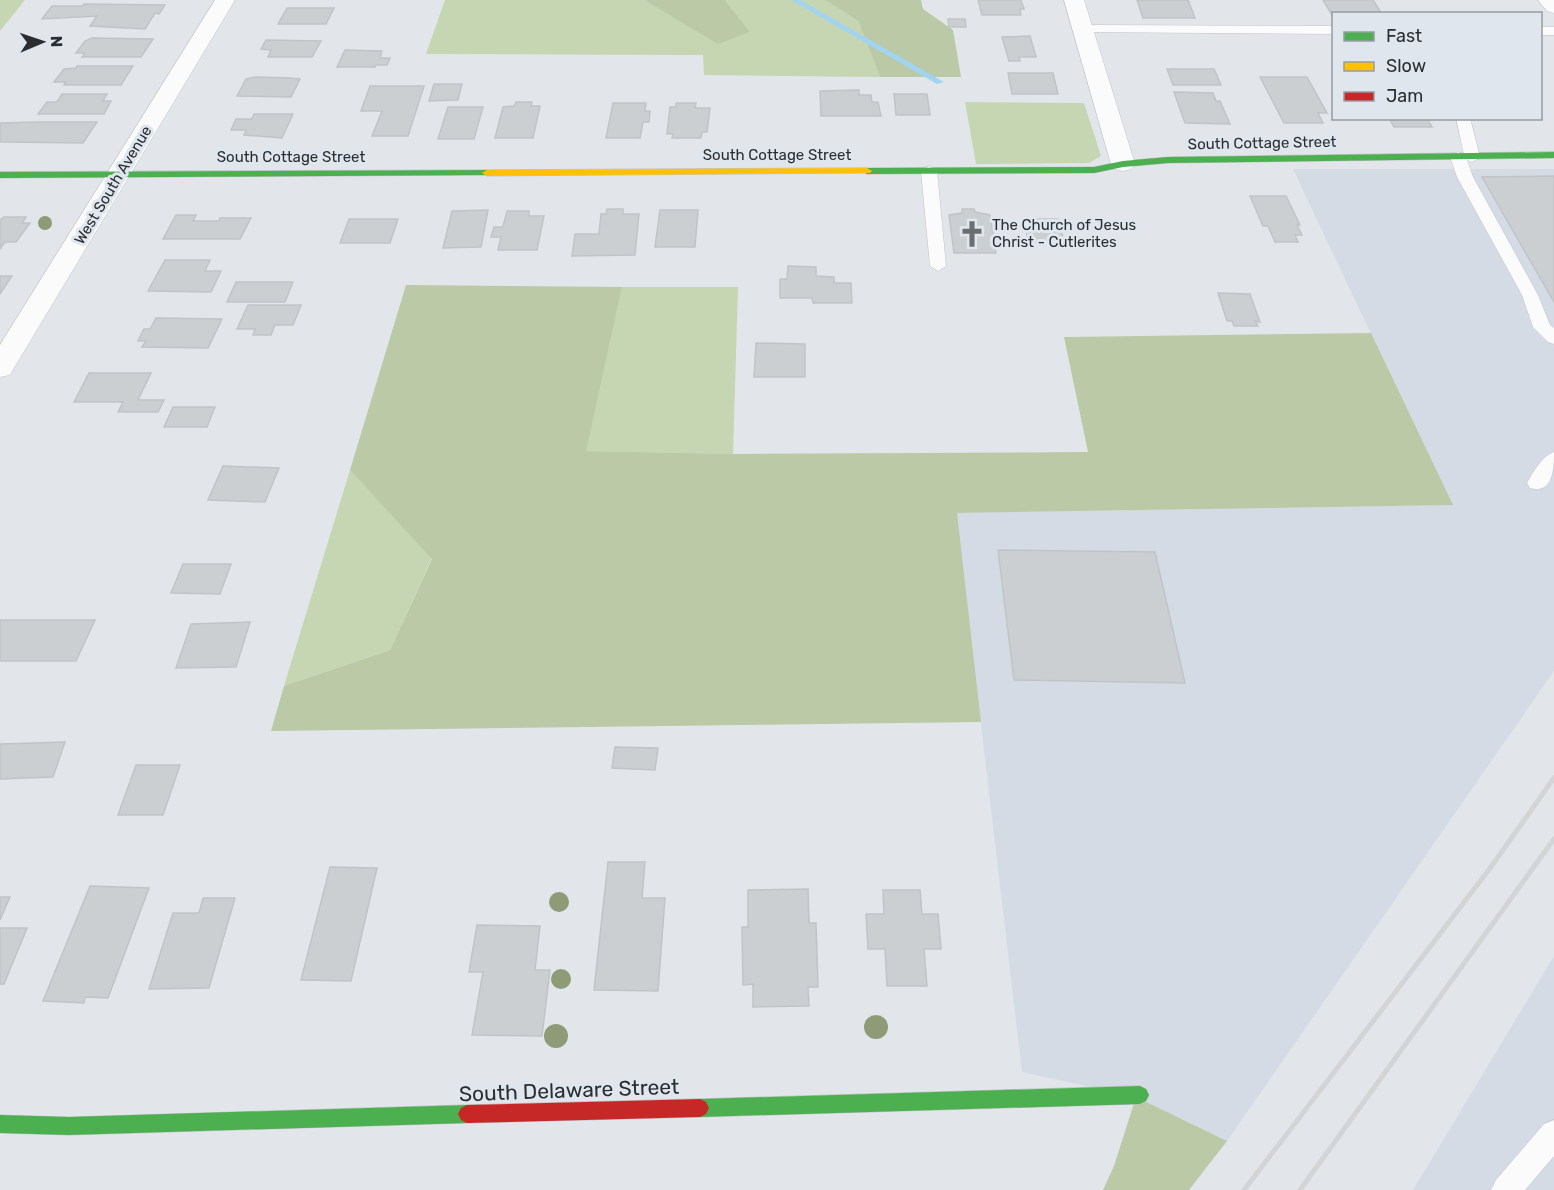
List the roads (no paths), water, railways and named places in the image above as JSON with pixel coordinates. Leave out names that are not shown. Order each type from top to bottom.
[{"type":"street","name":"West South Avenue","points":[[0,368],[225,0]]},
{"type":"street","points":[[1074,0],[1123,164]]},
{"type":"street","points":[[1548,0],[1554,7]]},
{"type":"street","name":"South Cottage Street","points":[[0,175],[1094,170],[1123,164],[1168,160],[1554,155]]},
{"type":"street","name":"South Delaware Street","points":[[0,1124],[69,1126],[1140,1095]]},
{"type":"lane","points":[[1083,29],[1332,30]]},
{"type":"lane","points":[[1463,120],[1465,177],[1530,296],[1542,327],[1554,338]]},
{"type":"lane","points":[[929,171],[938,266]]},
{"type":"lane","points":[[1537,483],[1554,459]]},
{"type":"lane","points":[[1506,1190],[1554,1134]]},
{"type":"waterway","points":[[795,0],[940,82]]},
{"type":"railway","points":[[1244,1190],[1491,867],[1554,778]]},
{"type":"railway","points":[[1300,1190],[1554,839]]},
{"type":"place","name":"The Church of Jesus Christ - Cutlerites","points":[[972,234]]}]
